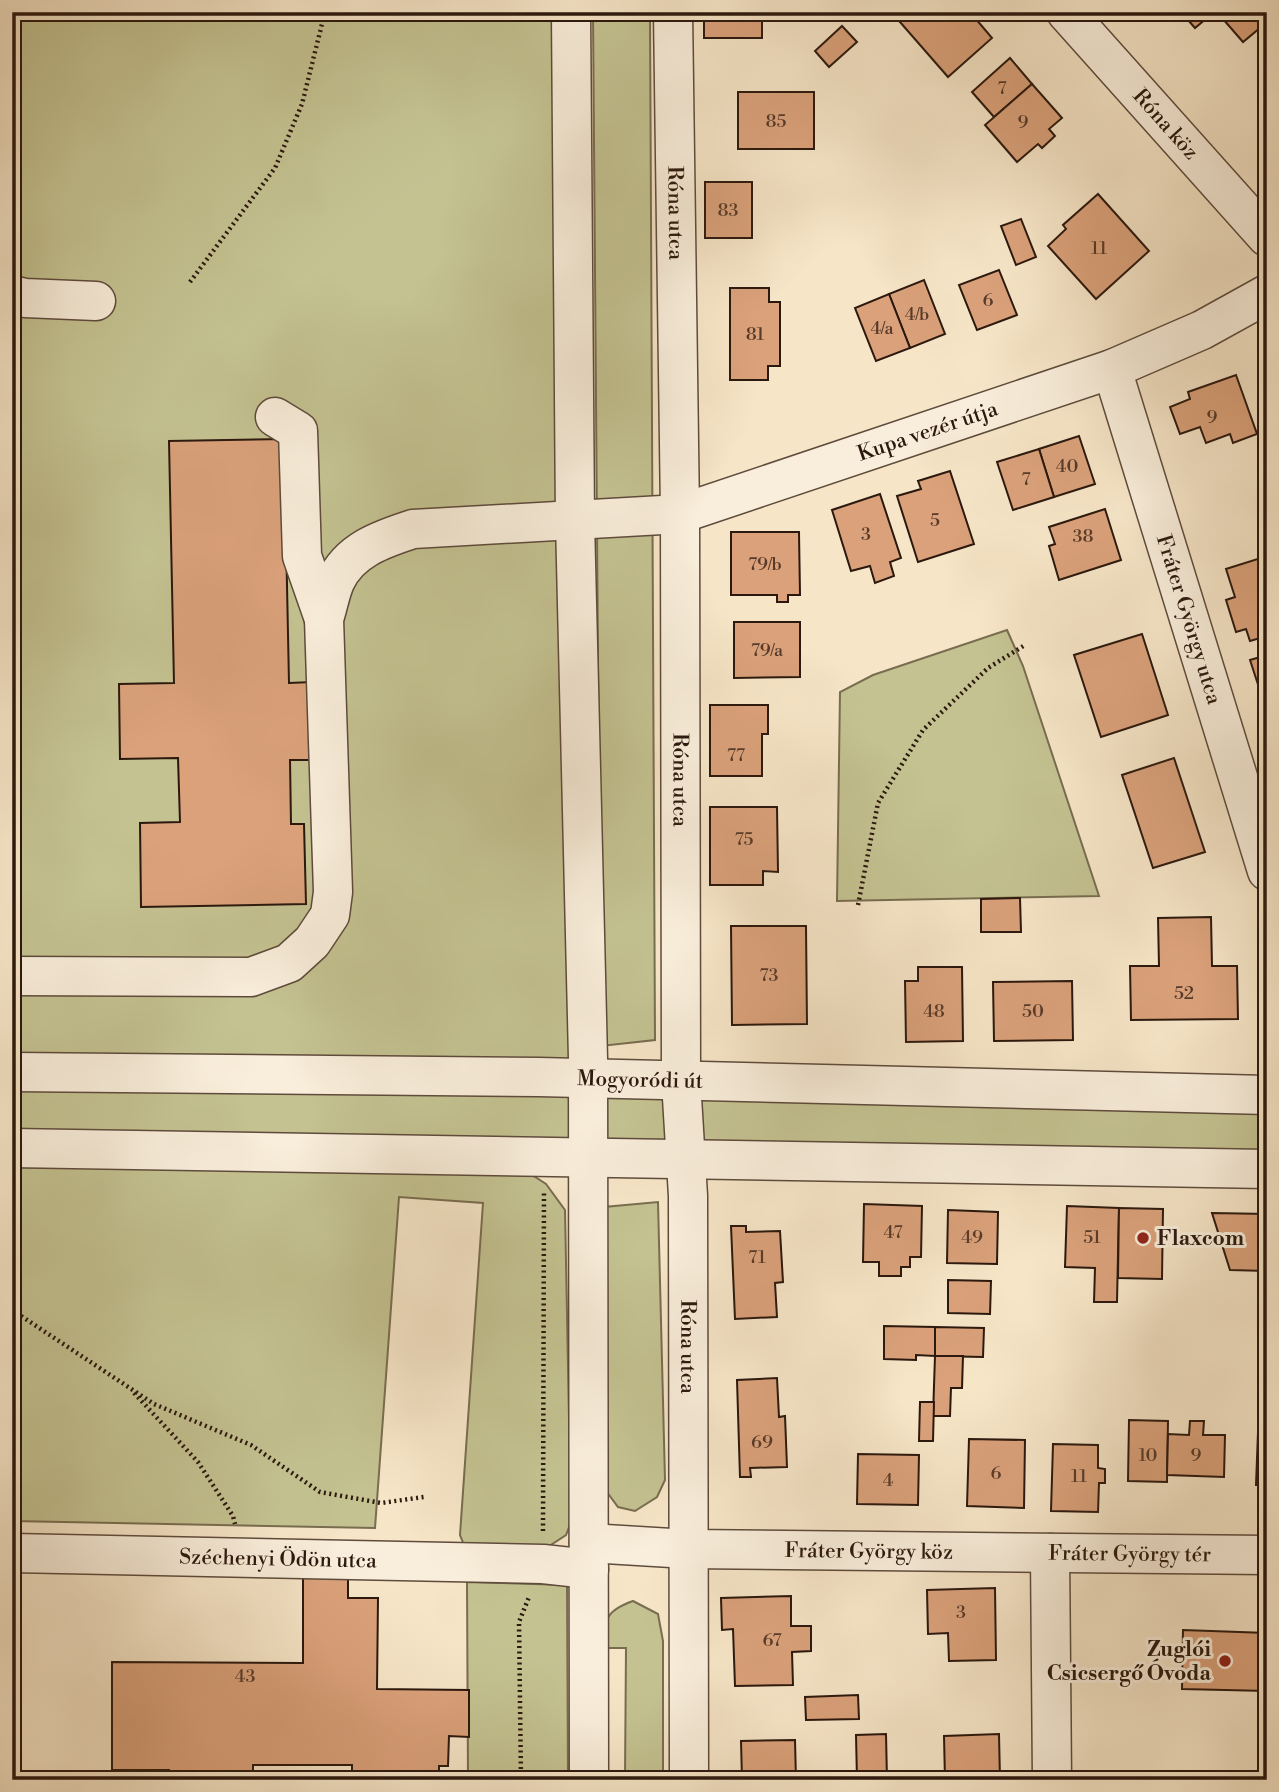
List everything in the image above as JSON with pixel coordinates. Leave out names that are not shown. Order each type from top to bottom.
[{"type":"street","points":[[571,12],[575,521],[588,1078],[589,1780]]},
{"type":"street","name":"Róna utca","points":[[673,12],[680,514],[681,1081],[687,1158],[689,1780]]},
{"type":"street","name":"Róna köz","points":[[1066,12],[1267,237]]},
{"type":"street","name":"Kupa vezér útja","points":[[324,619],[335,581],[353,557],[377,541],[413,529],[680,514],[1112,369],[1202,330],[1267,294]]},
{"type":"street","points":[[12,295],[24,298],[96,301]]},
{"type":"street","name":"Fráter György utca","points":[[1112,369],[1267,870]]},
{"type":"street","points":[[12,976],[251,977],[289,963],[312,943],[330,915],[333,892],[324,619],[302,556],[298,431],[275,417]]},
{"type":"street","name":"Mogyoródi út","points":[[12,1072],[588,1078],[1267,1095]]},
{"type":"street","points":[[12,1148],[1267,1169]]},
{"type":"street","points":[[589,1557],[688,1549]]},
{"type":"street","name":"Fráter György köz","points":[[688,1549],[1050,1553]]},
{"type":"street","name":"Széchenyi Ödön utca","points":[[12,1553],[543,1564],[589,1557]]},
{"type":"street","name":"Fráter György tér","points":[[1052,1780],[1050,1553],[1267,1555]]},
{"type":"path","points":[[190,282],[275,168],[302,104],[325,12]]},
{"type":"path","points":[[858,905],[878,803],[923,730],[988,668],[1025,645]]},
{"type":"path","points":[[521,1780],[519,1622],[543,1564],[544,1191]]},
{"type":"path","points":[[12,1310],[154,1404],[251,1445],[320,1492],[381,1503],[424,1497]]},
{"type":"path","points":[[129,1387],[198,1462],[233,1516],[245,1556]]},
{"type":"shaded area","points":[[12,12],[571,12],[588,1059],[1267,1095],[1267,1169],[12,1148]]},
{"type":"shaded area","points":[[593,12],[650,12],[655,1040],[601,1046]]},
{"type":"shaded area","points":[[1007,630],[1023,666],[1099,896],[837,901],[840,692],[873,675]]},
{"type":"shaded area","points":[[12,1167],[529,1173],[546,1184],[565,1210],[571,1522],[566,1535],[543,1550],[464,1545],[460,1535],[483,1203],[399,1197],[375,1528],[12,1521]]},
{"type":"shaded area","points":[[658,1202],[665,1480],[657,1497],[635,1511],[618,1507],[601,1484],[604,1207]]},
{"type":"shaded area","points":[[467,1582],[567,1585],[568,1780],[468,1780]]},
{"type":"shaded area","points":[[633,1601],[658,1614],[663,1641],[663,1780],[625,1780],[626,1648],[606,1648],[605,1630],[608,1617],[617,1608]]},
{"type":"building","points":[[704,12],[762,12],[762,38],[704,38]]},
{"type":"building","points":[[970,12],[992,38],[948,77],[893,14]]},
{"type":"building","points":[[1181,12],[1214,12],[1195,28]]},
{"type":"building","points":[[1231,12],[1265,12],[1267,22],[1243,42],[1223,19]]},
{"type":"building","points":[[842,26],[857,42],[829,67],[815,51]]},
{"type":"building","points":[[1010,58],[1032,84],[994,117],[972,92]]},
{"type":"building","points":[[1032,84],[1062,118],[1049,129],[1055,136],[1042,148],[1038,144],[1017,162],[985,125]]},
{"type":"building","points":[[738,92],[814,92],[814,149],[738,149]]},
{"type":"building","points":[[705,182],[752,182],[752,238],[705,238]]},
{"type":"building","points":[[1098,194],[1149,251],[1096,299],[1048,246],[1066,229],[1063,225]]},
{"type":"building","points":[[1021,219],[1036,257],[1016,265],[1001,226]]},
{"type":"building","points":[[999,270],[1017,315],[977,330],[959,285]]},
{"type":"building","points":[[924,280],[945,334],[910,348],[889,294]]},
{"type":"building","points":[[730,288],[769,288],[769,302],[780,302],[780,366],[768,366],[768,380],[730,380]]},
{"type":"building","points":[[889,294],[910,348],[876,361],[855,308]]},
{"type":"building","points":[[1236,375],[1257,434],[1233,443],[1230,434],[1206,443],[1200,427],[1180,434],[1170,407],[1190,399],[1188,392]]},
{"type":"building","points":[[1079,436],[1095,484],[1054,497],[1039,449]]},
{"type":"building","points":[[284,439],[289,683],[312,682],[313,760],[290,760],[291,824],[304,824],[306,904],[141,907],[140,823],[180,822],[178,758],[120,759],[119,684],[174,683],[169,441]]},
{"type":"building","points":[[1039,449],[1054,497],[1013,510],[997,462]]},
{"type":"building","points":[[950,471],[974,544],[918,562],[897,496],[921,489],[918,481]]},
{"type":"building","points":[[880,494],[901,558],[890,562],[894,576],[875,583],[870,566],[851,571],[832,510]]},
{"type":"building","points":[[1105,509],[1121,560],[1059,580],[1049,546],[1055,544],[1049,527]]},
{"type":"building","points":[[731,532],[799,532],[800,595],[788,595],[788,602],[777,602],[777,595],[731,595]]},
{"type":"building","points":[[1267,556],[1267,636],[1250,641],[1246,629],[1236,632],[1226,600],[1235,597],[1226,569]]},
{"type":"building","points":[[734,622],[800,622],[800,677],[734,678]]},
{"type":"building","points":[[1142,634],[1168,715],[1101,737],[1074,655]]},
{"type":"building","points":[[1267,655],[1267,712],[1250,660]]},
{"type":"building","points":[[710,705],[768,705],[768,734],[762,734],[762,776],[710,776]]},
{"type":"building","points":[[1174,758],[1205,852],[1153,868],[1122,775]]},
{"type":"building","points":[[710,807],[777,807],[778,872],[763,871],[763,885],[710,885]]},
{"type":"building","points":[[1020,898],[1021,932],[981,932],[981,899]]},
{"type":"building","points":[[1211,917],[1212,966],[1237,966],[1238,1019],[1131,1020],[1130,966],[1159,966],[1158,918]]},
{"type":"building","points":[[731,926],[806,926],[807,1024],[732,1025]]},
{"type":"building","points":[[918,967],[962,967],[963,1041],[906,1042],[905,981],[918,981]]},
{"type":"building","points":[[1072,981],[1073,1040],[994,1041],[993,982]]},
{"type":"building","points":[[864,1204],[922,1206],[921,1257],[910,1257],[910,1267],[901,1267],[901,1276],[879,1276],[879,1262],[863,1262]]},
{"type":"building","points":[[1067,1206],[1119,1208],[1117,1302],[1094,1302],[1095,1268],[1065,1267]]},
{"type":"building","points":[[1119,1208],[1163,1209],[1162,1279],[1118,1278]]},
{"type":"building","points":[[948,1210],[998,1212],[997,1264],[947,1263]]},
{"type":"building","points":[[1212,1213],[1267,1214],[1267,1271],[1230,1270]]},
{"type":"building","points":[[731,1226],[746,1226],[746,1232],[780,1231],[783,1282],[775,1283],[777,1317],[735,1319]]},
{"type":"building","points":[[948,1280],[991,1281],[990,1314],[948,1313]]},
{"type":"building","points":[[884,1326],[935,1327],[935,1356],[916,1355],[916,1360],[884,1359]]},
{"type":"building","points":[[935,1327],[984,1328],[983,1357],[935,1356]]},
{"type":"building","points":[[935,1356],[963,1356],[962,1388],[951,1388],[950,1416],[933,1416]]},
{"type":"building","points":[[777,1378],[779,1417],[785,1416],[787,1467],[750,1468],[751,1477],[740,1477],[737,1380]]},
{"type":"building","points":[[920,1402],[934,1402],[933,1441],[919,1441]]},
{"type":"building","points":[[1129,1420],[1168,1421],[1167,1482],[1128,1481]]},
{"type":"building","points":[[1190,1421],[1204,1421],[1203,1435],[1225,1435],[1224,1477],[1167,1475],[1168,1434],[1189,1435]]},
{"type":"building","points":[[1258,1432],[1267,1432],[1267,1485],[1256,1485]]},
{"type":"building","points":[[969,1439],[1025,1440],[1024,1508],[967,1506]]},
{"type":"building","points":[[1053,1444],[1098,1445],[1098,1468],[1105,1469],[1105,1483],[1099,1483],[1098,1512],[1051,1511]]},
{"type":"building","points":[[858,1454],[919,1455],[918,1505],[857,1504]]},
{"type":"building","points":[[303,1578],[348,1578],[348,1598],[378,1598],[377,1689],[469,1690],[469,1737],[449,1736],[448,1766],[439,1766],[439,1780],[352,1780],[352,1765],[253,1765],[253,1780],[169,1780],[169,1770],[112,1770],[112,1662],[303,1663]]},
{"type":"building","points":[[995,1588],[996,1660],[949,1661],[948,1633],[928,1634],[927,1590]]},
{"type":"building","points":[[791,1596],[791,1626],[811,1626],[811,1651],[792,1652],[793,1685],[735,1686],[733,1629],[722,1630],[721,1598]]},
{"type":"building","name":"Zuglói Csicsergő Óvoda","points":[[1183,1630],[1267,1633],[1267,1691],[1182,1689]]},
{"type":"building","points":[[858,1695],[859,1719],[806,1720],[805,1697]]},
{"type":"building","points":[[886,1734],[887,1780],[857,1780],[856,1735]]},
{"type":"building","points":[[999,1734],[1000,1780],[945,1780],[944,1736]]},
{"type":"building","points":[[795,1740],[796,1780],[742,1780],[741,1741]]},
{"type":"building","points":[[12,1772],[33,1772],[32,1780],[12,1780]]},
{"type":"place","name":"Flaxcom","points":[[1143,1238]]},
{"type":"place","name":"Zuglói Csicsergő Óvoda","points":[[1225,1661]]}]
